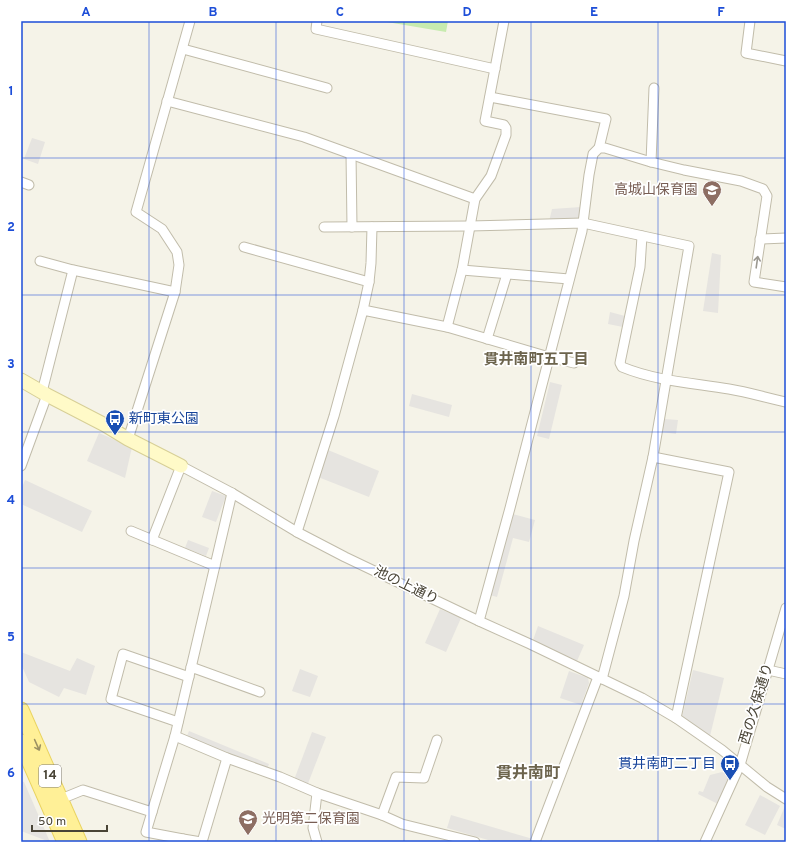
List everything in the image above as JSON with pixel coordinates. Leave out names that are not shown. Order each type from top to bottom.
[{"type":"main road","name":"14","points":[[21,710],[79,842]]},
{"type":"main road","name":"14","points":[[21,742],[65,842]]},
{"type":"street","points":[[128,439],[175,292],[179,265],[177,252],[162,229],[136,212],[190,21]]},
{"type":"street","points":[[318,21],[316,29],[495,70]]},
{"type":"street","points":[[447,327],[462,270],[475,199],[491,176],[506,136],[506,128],[504,126],[485,121],[504,21]]},
{"type":"street","points":[[750,21],[746,53],[786,61]]},
{"type":"street","points":[[183,49],[328,88]]},
{"type":"street","points":[[651,162],[654,88]]},
{"type":"street","points":[[479,621],[582,231],[593,154],[599,148],[606,120],[490,97]]},
{"type":"street","points":[[167,102],[304,136],[475,199]]},
{"type":"street","points":[[599,148],[605,148],[684,170],[741,181],[763,189],[767,196],[754,282],[786,287]]},
{"type":"street","points":[[351,154],[352,227]]},
{"type":"street","points":[[324,227],[470,226],[583,223],[689,246],[652,458],[624,596],[600,678],[534,842]]},
{"type":"street","points":[[296,532],[334,416],[363,310],[372,263],[372,227]]},
{"type":"street","points":[[642,236],[640,267],[620,363],[622,367],[666,380],[731,389],[786,402]]},
{"type":"street","points":[[760,239],[786,238]]},
{"type":"street","points":[[244,247],[369,282]]},
{"type":"street","points":[[40,261],[73,270],[175,292]]},
{"type":"street","points":[[21,466],[44,394],[73,270]]},
{"type":"street","points":[[462,270],[569,279]]},
{"type":"street","points":[[487,339],[507,274]]},
{"type":"street","points":[[363,310],[447,327],[574,363]]},
{"type":"street","name":"池の上通り","points":[[21,380],[128,439],[232,493],[296,532],[642,698],[676,718],[722,750],[767,787],[786,799]]},
{"type":"street","points":[[652,458],[729,472],[676,718]]},
{"type":"street","points":[[152,540],[182,466]]},
{"type":"street","points":[[227,758],[201,842],[183,841],[146,832],[175,736],[232,493]]},
{"type":"street","points":[[131,531],[215,566]]},
{"type":"street","name":"西の久保通り","points":[[705,842],[740,765],[786,608]]},
{"type":"street","points":[[178,722],[111,699],[123,654],[189,676]]},
{"type":"street","points":[[191,667],[260,692]]},
{"type":"street","points":[[768,670],[786,674]]},
{"type":"street","points":[[175,736],[317,793],[382,815],[402,824],[475,842]]},
{"type":"street","points":[[382,815],[396,776],[424,778],[437,740]]},
{"type":"street","points":[[61,799],[83,790],[152,812]]},
{"type":"street","points":[[317,793],[313,828],[317,842]]},
{"type":"green space","points":[[381,21],[448,21],[446,32]]},
{"type":"shaded area","points":[[32,138],[45,142],[38,164],[24,159]]},
{"type":"shaded area","points":[[581,207],[582,220],[549,222],[552,209]]},
{"type":"shaded area","points":[[712,253],[721,255],[718,313],[703,311]]},
{"type":"shaded area","points":[[610,312],[625,316],[623,327],[608,324]]},
{"type":"shaded area","points":[[550,382],[562,385],[549,439],[537,436]]},
{"type":"shaded area","points":[[412,394],[452,405],[449,417],[409,406]]},
{"type":"shaded area","points":[[664,419],[678,420],[676,434],[662,432]]},
{"type":"shaded area","points":[[99,433],[132,447],[125,478],[87,461]]},
{"type":"shaded area","points":[[328,450],[379,471],[369,497],[318,477]]},
{"type":"shaded area","points":[[25,480],[92,511],[82,532],[21,504],[21,490]]},
{"type":"shaded area","points":[[212,491],[226,496],[216,522],[202,517]]},
{"type":"shaded area","points":[[505,512],[535,520],[529,542],[513,538],[497,597],[483,593]]},
{"type":"shaded area","points":[[188,540],[209,548],[206,556],[185,548]]},
{"type":"shaded area","points":[[440,609],[461,618],[446,652],[425,643]]},
{"type":"shaded area","points":[[538,626],[584,645],[577,661],[532,643]]},
{"type":"shaded area","points":[[21,652],[70,671],[77,658],[95,666],[86,695],[64,688],[59,697],[29,682],[21,664]]},
{"type":"shaded area","points":[[300,669],[318,676],[310,697],[292,691]]},
{"type":"shaded area","points":[[693,670],[724,678],[710,736],[682,717]]},
{"type":"shaded area","points":[[569,671],[588,678],[589,683],[581,705],[560,698]]},
{"type":"shaded area","points":[[189,731],[269,764],[267,769],[187,736]]},
{"type":"shaded area","points":[[312,732],[326,737],[307,786],[294,780]]},
{"type":"shaded area","points":[[722,772],[731,777],[718,804],[698,794],[699,791],[703,792],[710,775]]},
{"type":"shaded area","points":[[21,781],[24,782],[50,842],[21,831]]},
{"type":"shaded area","points":[[760,795],[780,806],[765,835],[745,825]]},
{"type":"shaded area","points":[[786,806],[786,829],[777,825]]},
{"type":"shaded area","points":[[451,815],[533,839],[532,842],[495,842],[447,828]]},
{"type":"place","name":"高城山保育園","points":[[712,207]]},
{"type":"place","name":"新町東公園","points":[[115,436]]},
{"type":"place","name":"貫井南町二丁目","points":[[730,781]]},
{"type":"place","name":"光明第二保育園","points":[[248,836]]},
{"type":"district","name":"貫井南町五丁目","points":[[536,360]]},
{"type":"district","name":"貫井南町","points":[[528,774]]}]
